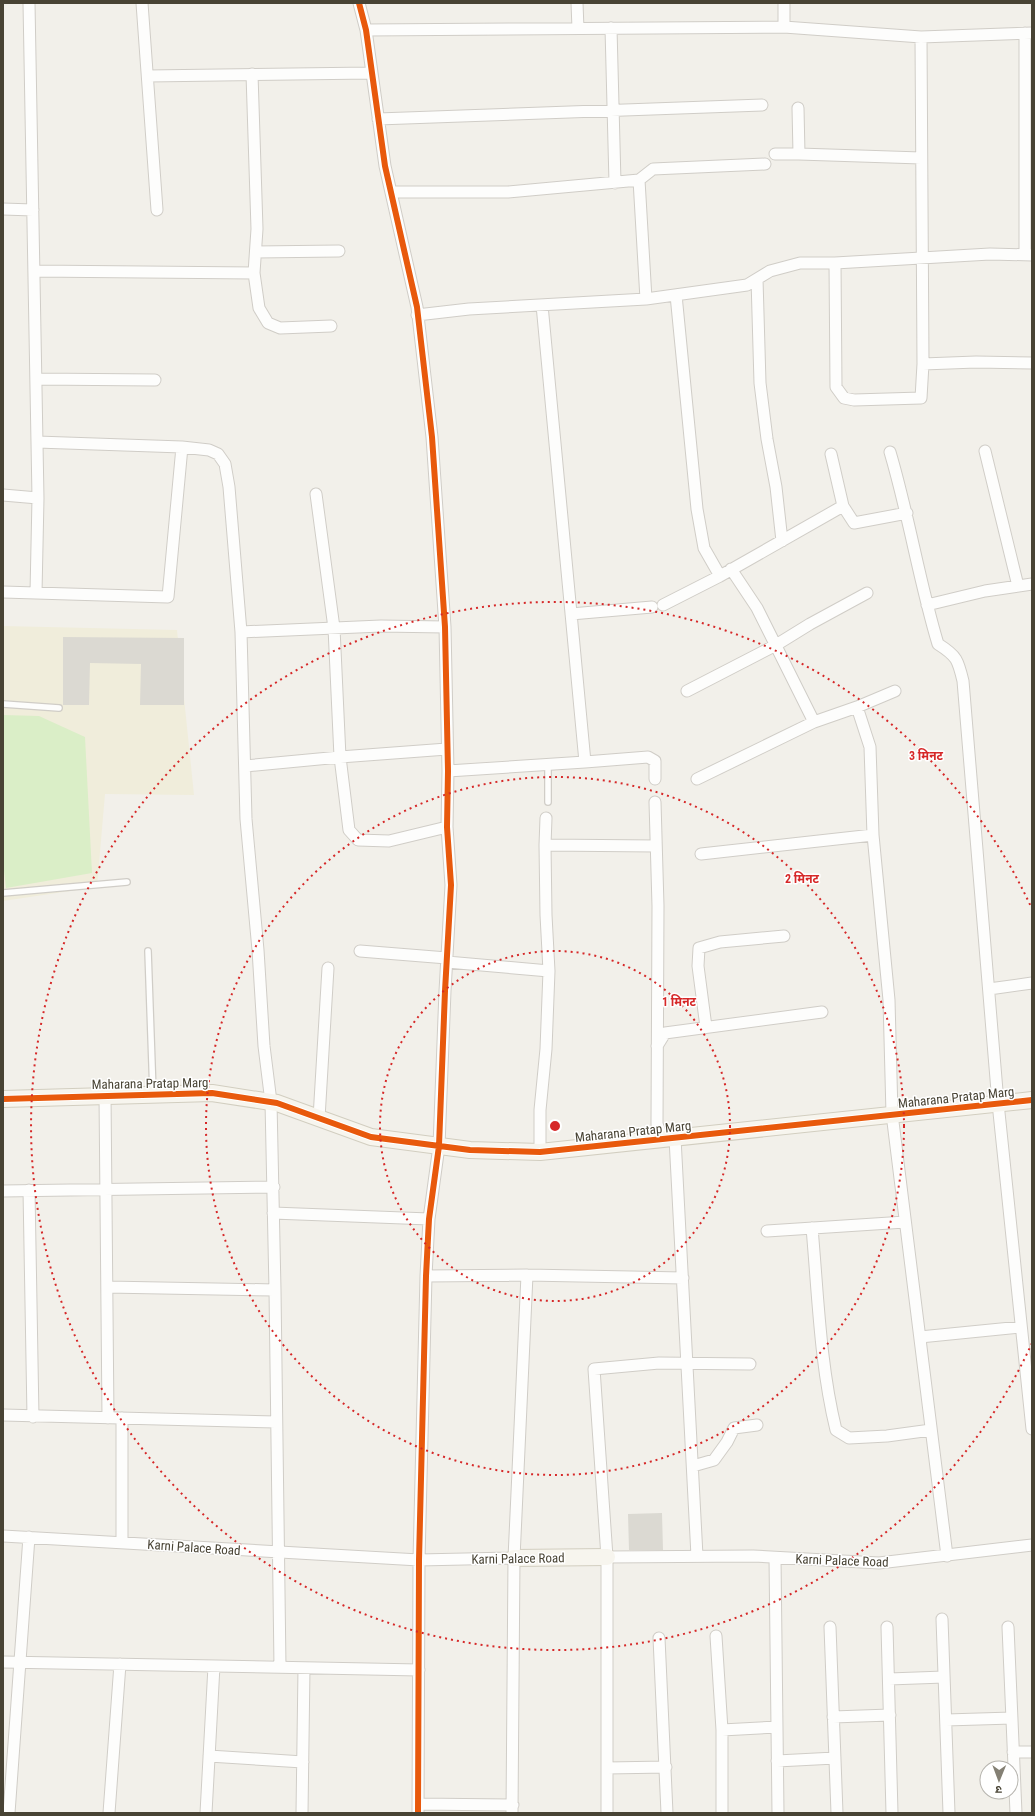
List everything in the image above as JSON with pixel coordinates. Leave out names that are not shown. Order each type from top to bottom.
[{"type":"street","points":[[29,3],[38,498],[36,593]]},
{"type":"street","points":[[142,3],[156,210]]},
{"type":"street","points":[[359,3],[366,30],[385,166],[418,315],[432,437],[446,627],[448,771],[447,827],[451,885],[439,1146],[430,1219],[426,1276],[418,1560],[418,1809],[513,1809],[514,1558],[527,1275]]},
{"type":"street","points":[[577,3],[578,29]]},
{"type":"street","points":[[784,3],[784,27]]},
{"type":"street","points":[[366,30],[784,27],[921,37],[1028,32],[1028,254],[835,263],[800,263],[770,271],[747,285],[676,295],[646,299],[469,309],[418,315]]},
{"type":"street","points":[[611,28],[615,183]]},
{"type":"street","points":[[835,263],[834,368],[836,387],[844,398],[854,400],[921,398],[923,364],[921,37]]},
{"type":"street","points":[[148,76],[371,73]]},
{"type":"street","points":[[252,74],[257,230],[254,272],[259,308],[268,323],[280,328],[331,326]]},
{"type":"street","points":[[378,119],[613,112],[762,105]]},
{"type":"street","points":[[798,108],[799,154]]},
{"type":"street","points":[[775,154],[921,158]]},
{"type":"street","points":[[391,192],[508,192],[639,180],[653,169],[765,164]]},
{"type":"street","points":[[639,180],[646,299]]},
{"type":"street","points":[[3,209],[33,210]]},
{"type":"street","points":[[256,252],[339,251]]},
{"type":"street","points":[[34,271],[254,272]]},
{"type":"street","points":[[757,279],[760,384],[776,487],[782,541]]},
{"type":"street","points":[[676,295],[697,510],[704,548],[720,576]]},
{"type":"street","points":[[542,305],[586,762]]},
{"type":"street","points":[[923,364],[976,362],[1032,363]]},
{"type":"street","points":[[36,379],[155,380]]},
{"type":"street","points":[[37,442],[182,446],[209,450],[218,454],[225,464],[229,487],[241,632],[246,819],[258,950],[264,1046],[271,1102],[276,1290],[276,1422],[280,1668]]},
{"type":"street","points":[[3,592],[168,597],[182,446]]},
{"type":"street","points":[[985,451],[1018,586]]},
{"type":"street","points":[[890,452],[907,513],[927,605],[938,644],[953,653],[959,666],[963,681],[972,809],[990,988],[998,1103],[1032,1429]]},
{"type":"street","points":[[831,454],[843,506],[854,523],[907,513]]},
{"type":"street","points":[[316,494],[334,628],[340,757],[350,830],[358,840],[389,841],[447,827]]},
{"type":"street","points":[[3,495],[38,498]]},
{"type":"street","points":[[664,606],[843,506]]},
{"type":"street","points":[[731,569],[757,608],[814,722]]},
{"type":"street","points":[[927,605],[985,591],[1032,584]]},
{"type":"street","points":[[687,691],[776,645],[810,624],[867,593]]},
{"type":"street","points":[[571,614],[652,607]]},
{"type":"street","points":[[241,632],[381,626],[446,627]]},
{"type":"street","points":[[697,779],[814,722],[858,707],[895,691]]},
{"type":"street","points":[[858,707],[870,747],[874,835],[889,1000],[892,1114],[947,1556]]},
{"type":"street","points":[[245,766],[447,749]]},
{"type":"street","points":[[448,771],[648,757],[655,761],[655,779]]},
{"type":"street","points":[[656,802],[658,906],[657,1124],[669,1139],[683,1278],[697,1556]]},
{"type":"street","points":[[540,1152],[540,1110],[546,1049],[550,971],[546,915],[546,818]]},
{"type":"street","points":[[701,854],[874,835]]},
{"type":"street","points":[[545,845],[656,846]]},
{"type":"street","points":[[706,1027],[698,966],[699,948],[720,942],[784,936]]},
{"type":"street","points":[[360,951],[550,971]]},
{"type":"street","points":[[319,1118],[328,968]]},
{"type":"street","points":[[990,988],[1032,983]]},
{"type":"street","points":[[657,1047],[665,1033],[822,1012]]},
{"type":"street","name":"Maharana Pratap Marg","points":[[3,1099],[154,1093],[212,1093],[271,1102],[371,1137],[470,1150],[540,1152],[1032,1100]]},
{"type":"street","points":[[105,1095],[108,1418]]},
{"type":"street","points":[[3,1191],[274,1187]]},
{"type":"street","points":[[29,1190],[33,1417]]},
{"type":"street","points":[[273,1213],[430,1219]]},
{"type":"street","points":[[767,1231],[905,1222]]},
{"type":"street","points":[[812,1228],[825,1366],[831,1409],[836,1430],[850,1438],[887,1436],[931,1430]]},
{"type":"street","points":[[426,1276],[527,1275],[683,1278]]},
{"type":"street","points":[[107,1287],[276,1290]]},
{"type":"street","points":[[920,1337],[1021,1327]]},
{"type":"street","points":[[607,1813],[607,1557],[594,1369],[659,1363],[750,1364]]},
{"type":"street","points":[[3,1415],[33,1417],[276,1422]]},
{"type":"street","points":[[122,1418],[122,1542]]},
{"type":"street","points":[[693,1466],[714,1460],[727,1442],[734,1428],[757,1424]]},
{"type":"street","name":"Karni Palace Road","points":[[3,1536],[418,1560],[697,1556],[879,1563],[947,1556],[1032,1544]]},
{"type":"street","points":[[9,1813],[29,1537]]},
{"type":"street","points":[[775,1558],[778,1813]]},
{"type":"street","points":[[942,1619],[949,1813]]},
{"type":"street","points":[[830,1627],[837,1813]]},
{"type":"street","points":[[887,1627],[892,1813]]},
{"type":"street","points":[[1008,1627],[1016,1813]]},
{"type":"street","points":[[716,1636],[722,1730],[722,1813]]},
{"type":"street","points":[[659,1638],[667,1813]]},
{"type":"street","points":[[3,1662],[419,1670]]},
{"type":"street","points":[[109,1813],[120,1664]]},
{"type":"street","points":[[206,1813],[214,1666]]},
{"type":"street","points":[[302,1813],[304,1668]]},
{"type":"street","points":[[889,1679],[944,1677]]},
{"type":"street","points":[[833,1717],[890,1715]]},
{"type":"street","points":[[946,1720],[1012,1718]]},
{"type":"street","points":[[722,1730],[776,1726]]},
{"type":"street","points":[[1014,1752],[1032,1752]]},
{"type":"street","points":[[209,1756],[303,1762]]},
{"type":"street","points":[[777,1761],[835,1758]]},
{"type":"street","points":[[607,1768],[666,1767]]},
{"type":"lane","points":[[3,704],[60,708]]},
{"type":"lane","points":[[548,765],[548,802]]},
{"type":"lane","points":[[3,893],[127,882]]},
{"type":"lane","points":[[148,951],[154,1093]]},
{"type":"shaded area","points":[[3,626],[177,630],[194,795],[105,794],[97,887],[3,901]]},
{"type":"green space","points":[[3,715],[39,716],[85,737],[92,873],[6,888],[3,862]]},
{"type":"building","points":[[63,637],[184,638],[184,705],[140,705],[141,664],[90,663],[89,705],[63,705]]},
{"type":"building","points":[[662,1513],[663,1550],[629,1550],[628,1514]]},
{"type":"cycle path","points":[[359,3],[366,30],[385,166],[417,307],[432,437],[445,627],[448,771],[447,827],[451,885],[439,1146],[429,1219],[426,1276],[419,1560],[418,1813]]},
{"type":"cycle path","points":[[3,1099],[212,1093],[277,1103],[371,1137],[470,1150],[540,1152],[1032,1100]]}]
